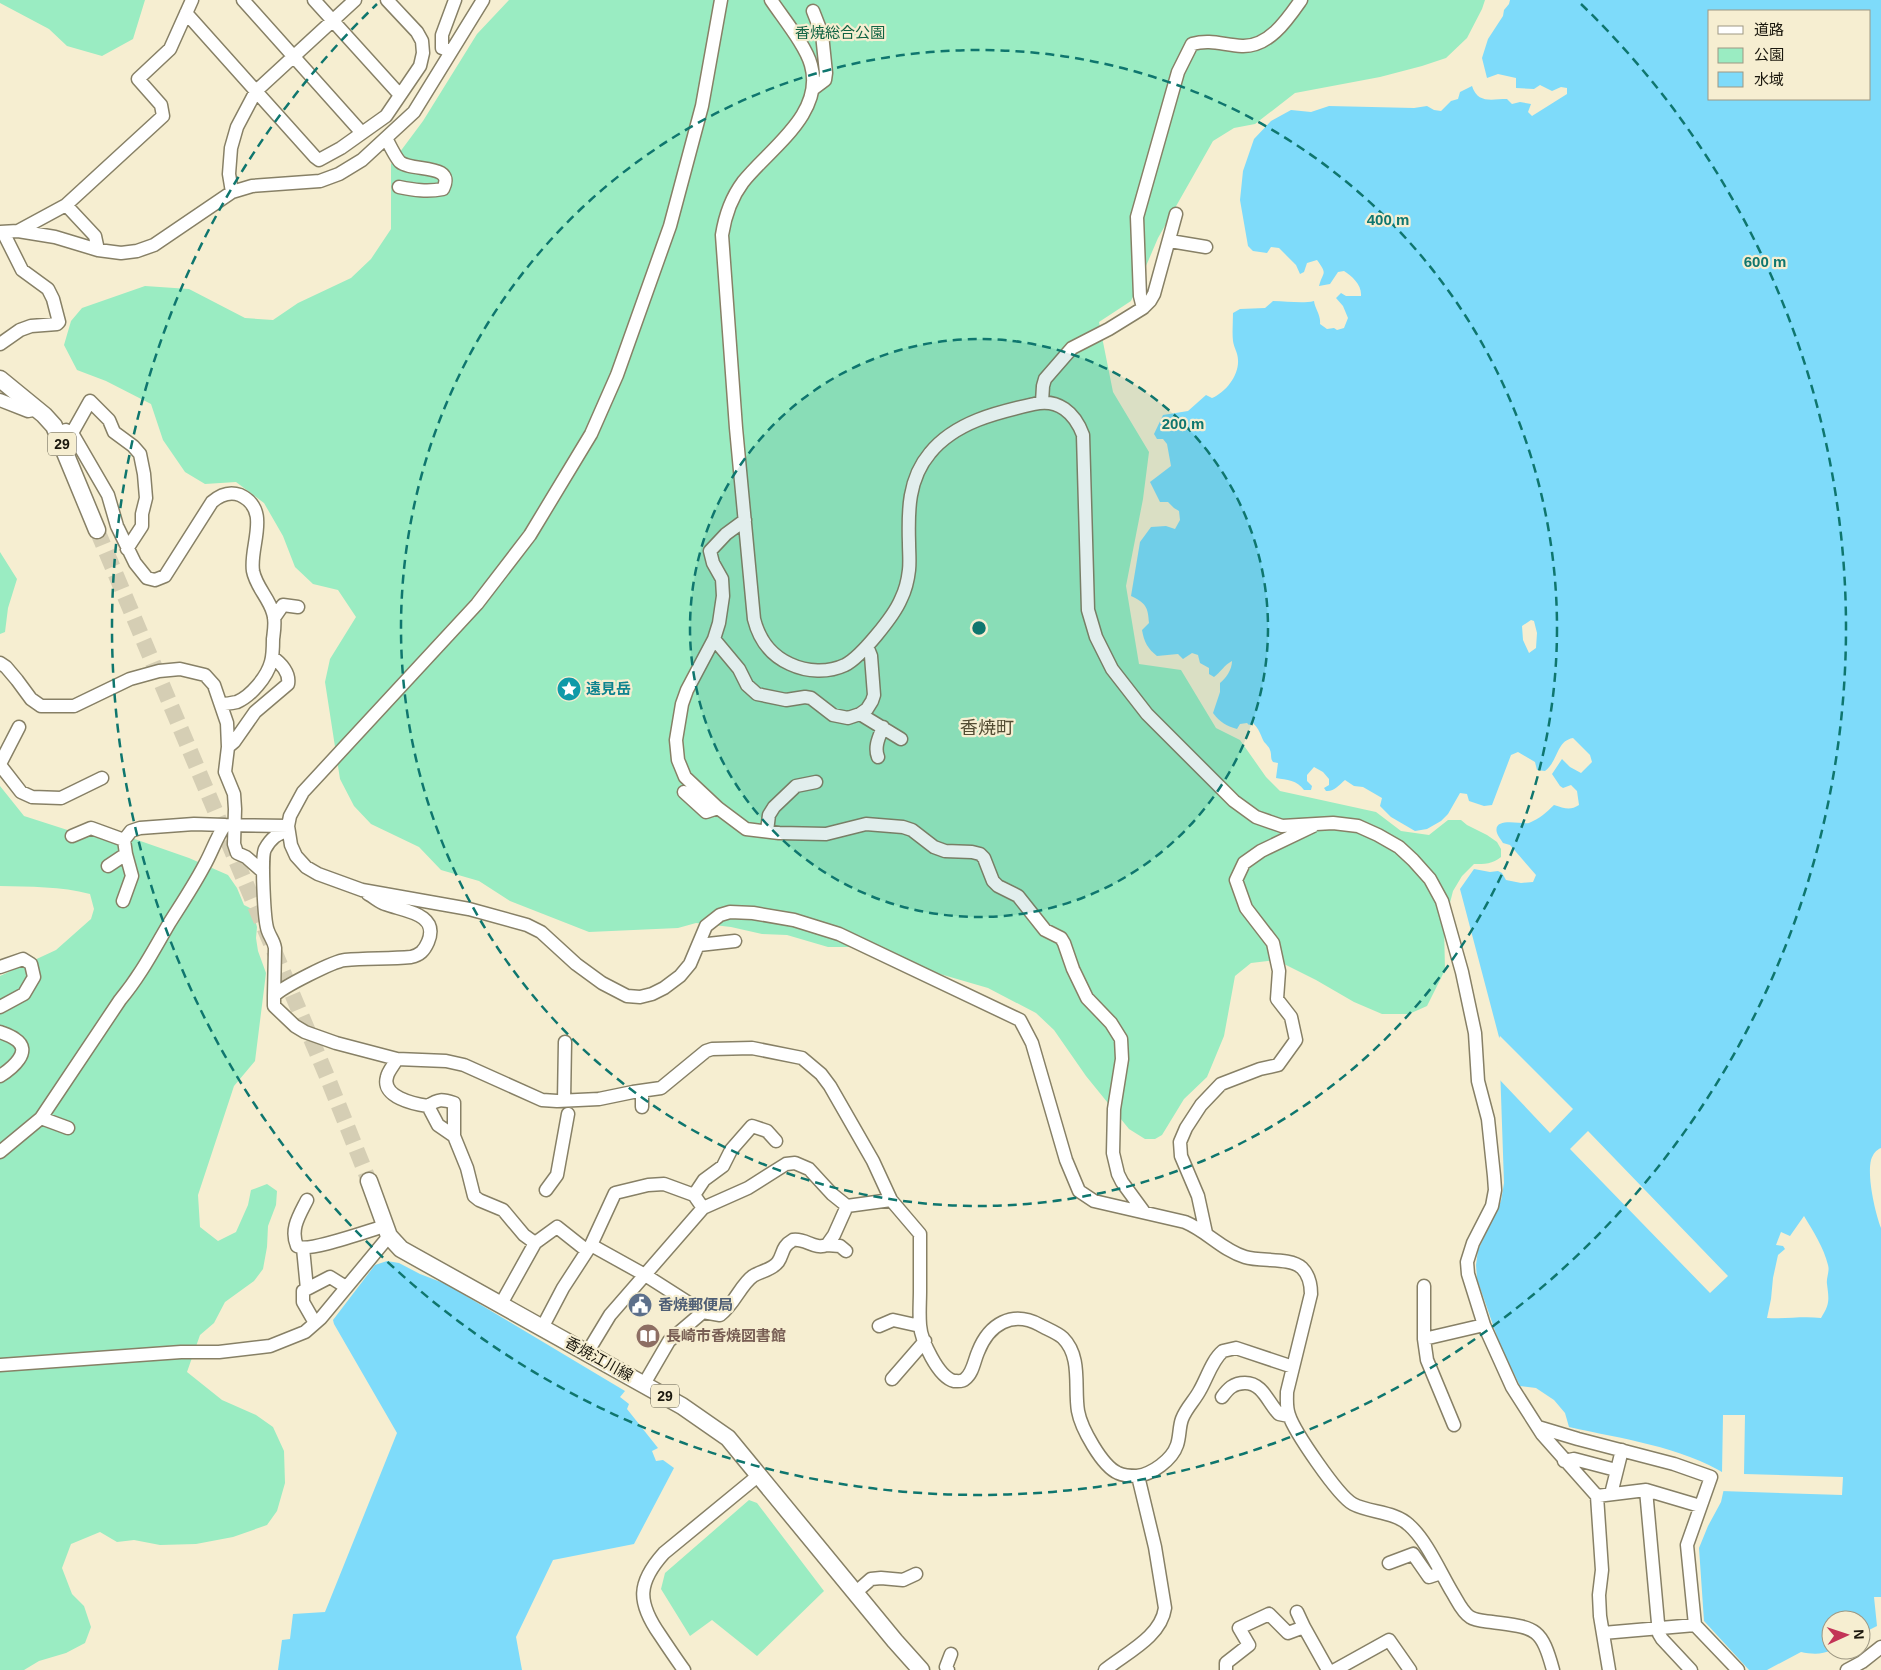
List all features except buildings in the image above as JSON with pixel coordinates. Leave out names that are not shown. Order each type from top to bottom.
[{"type":"main road","name":"29","points":[[0,379],[65,433],[97,530]]},
{"type":"main road","name":"香焼江川線","points":[[369,1181],[387,1231],[401,1249],[644,1384],[714,1426],[728,1438],[895,1642],[921,1670]]},
{"type":"street","points":[[18,231],[66,205],[163,116],[161,105],[138,79],[170,49],[192,0]]},
{"type":"street","points":[[242,0],[362,133]]},
{"type":"street","points":[[314,0],[400,95]]},
{"type":"street","points":[[232,192],[229,174],[231,148],[237,128],[256,91],[355,0]]},
{"type":"street","points":[[186,13],[319,160],[341,148],[386,116],[422,60],[422,41],[417,32],[387,0]]},
{"type":"street","points":[[450,51],[442,48],[442,35],[455,0]]},
{"type":"street","points":[[0,344],[20,330],[31,326],[56,324],[59,322],[58,312],[48,289],[22,270],[1,232],[18,231],[55,237],[98,250],[121,253],[147,248],[175,232],[232,192],[252,186],[320,181],[339,174],[362,160],[414,112],[483,0]]},
{"type":"street","points":[[721,0],[702,106],[670,226],[617,376],[591,434],[530,535],[477,604],[312,781],[297,802],[288,828],[288,837],[294,852],[306,867],[318,874],[362,890],[469,909],[527,925],[541,932],[576,964],[602,983],[627,996],[634,997],[652,994],[680,976],[690,964],[706,926],[714,918],[724,913],[753,913],[794,920],[839,934],[1014,1017],[1024,1026],[1032,1043],[1066,1160],[1079,1191],[1094,1201],[1185,1222],[1198,1227],[1234,1253],[1257,1260],[1284,1261],[1298,1265],[1306,1273],[1311,1286],[1311,1294],[1287,1392],[1289,1416],[1303,1440],[1342,1494],[1350,1502],[1361,1508],[1391,1515],[1409,1525],[1423,1543],[1459,1604],[1470,1617],[1525,1626],[1540,1636],[1545,1642],[1553,1670]]},
{"type":"street","points":[[772,0],[806,54],[813,76],[813,89],[809,104],[800,119],[743,182],[728,207],[722,235],[745,520],[754,618],[758,633],[766,647],[785,662],[798,668],[815,671],[829,670],[845,665],[854,659],[884,625],[902,599],[909,569],[908,506],[911,490],[930,453],[958,429],[1000,412],[1042,402],[1051,402],[1072,414],[1079,423],[1083,435],[1088,610],[1096,637],[1112,669],[1147,714],[1234,801],[1256,817],[1282,826],[1333,823],[1358,826],[1378,835],[1398,847],[1430,879],[1442,901],[1452,931],[1475,1033],[1478,1081],[1488,1119],[1495,1190],[1492,1206],[1473,1243],[1467,1262],[1469,1279],[1484,1325],[1512,1387],[1538,1427],[1564,1461],[1597,1496],[1602,1570],[1599,1595],[1600,1616],[1609,1670]]},
{"type":"street","points":[[1143,308],[1139,280],[1137,217],[1182,60],[1192,44],[1204,41],[1241,46],[1253,45],[1267,38],[1278,30],[1300,0]]},
{"type":"street","points":[[813,10],[822,34],[826,73],[825,80],[813,89]]},
{"type":"street","points":[[386,138],[400,162],[419,169],[439,171],[444,175],[443,189],[431,191],[399,187]]},
{"type":"street","points":[[66,205],[95,236],[98,250]]},
{"type":"street","points":[[1042,402],[1045,379],[1072,348],[1109,329],[1143,308],[1150,301],[1154,294],[1176,214]]},
{"type":"street","points":[[1170,240],[1206,247]]},
{"type":"street","points":[[0,400],[28,411],[38,410]]},
{"type":"street","points":[[127,549],[142,526],[142,514],[146,498],[140,454],[133,446],[114,432],[109,420],[90,401],[65,433],[108,494],[112,512],[127,549],[147,578],[151,580],[161,579],[212,502],[218,497],[226,494],[240,495],[253,505],[258,518],[253,561],[254,572],[273,613],[272,657],[268,670],[251,692],[237,702],[222,704]]},
{"type":"street","points":[[745,520],[726,534],[710,551],[711,559],[722,579],[723,586],[719,623],[714,639],[687,690],[682,704],[676,740],[678,760],[685,777],[718,808],[746,829],[826,834],[866,824],[903,827],[912,830],[934,847],[945,851],[972,852],[981,855],[998,886],[1018,896],[1044,930],[1060,938],[1064,943],[1073,969],[1087,998],[1111,1023],[1121,1039],[1122,1059],[1114,1109],[1113,1153],[1122,1182],[1144,1212]]},
{"type":"street","points":[[274,618],[283,605],[298,607]]},
{"type":"street","points":[[714,639],[739,669],[747,685],[757,694],[786,700],[811,698],[833,715],[848,718],[860,714],[870,705],[874,695],[871,656],[867,646]]},
{"type":"street","points":[[228,747],[234,742],[255,712],[288,684],[288,675],[278,661],[272,657]]},
{"type":"street","points":[[0,663],[12,673],[31,699],[41,706],[74,706],[130,679],[159,671],[180,669],[205,676],[214,685],[227,723],[228,747],[225,772],[234,794],[230,825],[234,844],[237,853],[246,856],[263,872]]},
{"type":"street","points":[[860,714],[901,739]]},
{"type":"street","points":[[19,726],[0,765],[26,796],[62,798],[102,778]]},
{"type":"street","points":[[878,757],[875,751],[883,727]]},
{"type":"street","points":[[767,831],[769,815],[774,807],[796,786],[816,782]]},
{"type":"street","points":[[684,792],[706,812],[718,808]]},
{"type":"street","points":[[123,901],[132,876],[124,840],[131,831],[140,828],[194,824],[288,828]]},
{"type":"street","points":[[1206,1234],[1198,1196],[1181,1156],[1180,1142],[1186,1128],[1201,1105],[1220,1084],[1260,1069],[1278,1065],[1296,1040],[1291,1017],[1277,998],[1279,971],[1273,942],[1246,908],[1236,880],[1244,863],[1261,851],[1318,824]]},
{"type":"street","points":[[0,1152],[41,1118],[120,1000],[136,982],[170,922],[188,896],[214,849],[217,836],[230,825]]},
{"type":"street","points":[[72,836],[92,828],[124,840]]},
{"type":"street","points":[[288,828],[274,835],[264,850],[263,872],[268,930],[275,948],[274,1006],[287,1020],[305,1032],[336,1043],[397,1059],[464,1065],[542,1100],[599,1099],[661,1088],[706,1051],[712,1049],[752,1048],[802,1058],[821,1074],[830,1086],[873,1161],[891,1200],[920,1234],[920,1326],[936,1365],[943,1374],[952,1380],[960,1381],[966,1379],[989,1333],[996,1326],[1006,1321],[1020,1318],[1029,1319],[1062,1337],[1072,1350],[1076,1370],[1078,1412],[1084,1428],[1098,1453],[1110,1468],[1118,1473],[1127,1476],[1138,1476],[1158,1467],[1176,1448],[1180,1426],[1186,1410],[1200,1392],[1213,1365],[1223,1351],[1236,1348],[1293,1367]]},
{"type":"street","points":[[108,866],[126,854]]},
{"type":"street","points":[[274,996],[278,991],[296,981],[344,960],[411,957],[420,954],[424,950],[430,938],[429,930],[426,921],[419,914],[384,904],[362,890]]},
{"type":"street","points":[[698,945],[735,941]]},
{"type":"street","points":[[0,968],[23,959],[31,964],[34,976],[24,994],[0,1007]]},
{"type":"street","points":[[0,1032],[15,1039],[20,1044],[22,1051],[21,1058],[16,1065],[0,1076]]},
{"type":"street","points":[[564,1100],[565,1042]]},
{"type":"street","points":[[397,1059],[386,1078],[389,1090],[407,1102],[428,1106],[435,1101],[443,1099],[454,1103],[454,1136],[467,1168],[474,1196],[503,1210],[524,1235],[535,1243]]},
{"type":"street","points":[[642,1091],[642,1106]]},
{"type":"street","points":[[428,1106],[438,1126],[454,1136]]},
{"type":"street","points":[[546,1190],[557,1175],[568,1114]]},
{"type":"street","points":[[41,1118],[68,1128]]},
{"type":"street","points":[[694,1195],[704,1180],[723,1166],[731,1150],[752,1126],[767,1131],[776,1141]]},
{"type":"street","points":[[587,1352],[610,1315],[703,1208],[748,1188],[786,1164],[795,1164],[809,1169],[832,1194],[847,1206],[891,1200]]},
{"type":"street","points":[[542,1328],[563,1288],[589,1248],[615,1194],[657,1184],[694,1195],[703,1208]]},
{"type":"street","points":[[307,1200],[294,1228],[297,1246],[303,1248],[314,1247],[387,1231]]},
{"type":"street","points":[[827,1245],[834,1235],[847,1206]]},
{"type":"street","points":[[500,1304],[535,1243],[557,1227],[589,1248],[646,1275],[703,1312],[720,1315],[727,1310],[752,1276],[778,1263],[782,1250],[793,1240],[802,1240],[815,1246],[840,1246],[846,1251]]},
{"type":"street","points":[[0,1365],[259,1348],[282,1342],[305,1332],[316,1323],[346,1287],[387,1231]]},
{"type":"street","points":[[303,1248],[307,1289]]},
{"type":"street","points":[[316,1323],[304,1302],[303,1291],[330,1278],[346,1287]]},
{"type":"street","points":[[1424,1286],[1424,1340],[1427,1360],[1454,1424]]},
{"type":"street","points":[[644,1384],[670,1341],[703,1312]]},
{"type":"street","points":[[878,1326],[893,1320],[920,1326]]},
{"type":"street","points":[[1424,1340],[1484,1325]]},
{"type":"street","points":[[892,1378],[925,1341]]},
{"type":"street","points":[[1222,1397],[1233,1385],[1242,1383],[1252,1384],[1261,1390],[1279,1414],[1289,1416]]},
{"type":"street","points":[[1538,1427],[1674,1464],[1711,1477],[1687,1545],[1695,1625],[1738,1670]]},
{"type":"street","points":[[1611,1494],[1622,1450]]},
{"type":"street","points":[[1564,1461],[1574,1459],[1616,1470]]},
{"type":"street","points":[[684,1670],[649,1619],[642,1597],[644,1583],[655,1563],[664,1553],[759,1474]]},
{"type":"street","points":[[1105,1670],[1117,1665],[1150,1636],[1161,1624],[1165,1608],[1155,1547],[1138,1476]]},
{"type":"street","points":[[1597,1496],[1646,1490],[1700,1506]]},
{"type":"street","points":[[1646,1490],[1658,1628],[1662,1639],[1691,1670]]},
{"type":"street","points":[[1389,1563],[1412,1554],[1429,1577],[1441,1573]]},
{"type":"street","points":[[855,1592],[871,1579],[903,1580],[916,1574]]},
{"type":"street","points":[[1297,1612],[1328,1670]]},
{"type":"street","points":[[1226,1670],[1226,1663],[1248,1645],[1240,1628],[1269,1614],[1288,1633],[1304,1627]]},
{"type":"street","points":[[1603,1633],[1695,1625]]},
{"type":"street","points":[[1335,1670],[1389,1640],[1410,1670]]},
{"type":"street","points":[[1848,1670],[1881,1647]]},
{"type":"street","points":[[948,1670],[946,1666],[951,1654]]},
{"type":"green space","points":[[0,0],[145,0],[133,39],[102,56],[67,46],[49,29],[0,3]]},
{"type":"green space","name":"香焼総合公園","points":[[509,0],[1485,0],[1467,38],[1446,58],[1380,77],[1295,93],[1255,124],[1234,128],[1213,141],[1158,238],[1131,301],[1099,322],[1113,392],[1149,452],[1143,499],[1126,586],[1139,664],[1181,670],[1216,728],[1240,740],[1266,777],[1280,791],[1376,812],[1401,831],[1429,835],[1448,820],[1461,820],[1497,842],[1501,849],[1501,857],[1495,861],[1474,864],[1462,876],[1453,891],[1444,926],[1445,970],[1427,1006],[1409,1014],[1382,1014],[1354,1002],[1276,960],[1251,963],[1235,976],[1224,1036],[1207,1077],[1184,1099],[1162,1135],[1155,1139],[1145,1139],[1129,1129],[1086,1076],[1054,1030],[1036,1013],[988,988],[858,947],[828,947],[787,935],[762,934],[731,927],[696,923],[678,928],[589,932],[510,901],[479,881],[441,870],[419,847],[371,824],[354,806],[340,779],[325,682],[330,659],[356,617],[338,590],[313,584],[295,567],[283,536],[264,503],[236,482],[205,484],[185,472],[163,440],[151,404],[106,381],[77,370],[64,345],[71,321],[82,308],[145,286],[189,289],[245,318],[273,320],[298,303],[351,278],[371,259],[391,229],[391,164],[423,121],[477,34]]},
{"type":"green space","points":[[0,552],[17,579],[8,608],[5,632],[0,634]]},
{"type":"green space","points":[[0,786],[24,816],[83,835],[106,829],[189,858],[228,875],[237,888],[244,905],[252,909],[257,927],[258,951],[266,973],[255,1061],[234,1086],[198,1195],[200,1227],[218,1241],[236,1232],[248,1205],[251,1190],[267,1184],[277,1191],[276,1205],[268,1226],[263,1269],[254,1281],[225,1302],[214,1323],[200,1335],[187,1372],[222,1400],[256,1415],[273,1427],[284,1451],[285,1483],[277,1511],[267,1525],[233,1537],[196,1544],[160,1545],[134,1540],[117,1542],[100,1532],[71,1544],[62,1568],[72,1594],[84,1606],[91,1627],[85,1643],[66,1653],[39,1661],[24,1670],[0,1670],[0,976],[56,950],[91,919],[94,909],[90,894],[79,891],[57,888],[0,886]]},
{"type":"green space","points":[[749,1500],[757,1503],[824,1591],[757,1656],[712,1620],[690,1636],[661,1589],[665,1573]]},
{"type":"water","points":[[1510,0],[1881,0],[1881,1148],[1876,1151],[1871,1160],[1870,1176],[1874,1204],[1881,1228],[1881,1597],[1874,1597],[1877,1626],[1871,1629],[1871,1610],[1821,1610],[1821,1653],[1801,1652],[1767,1670],[1749,1670],[1704,1621],[1699,1548],[1721,1502],[1727,1475],[1709,1465],[1670,1450],[1569,1427],[1565,1413],[1554,1400],[1536,1388],[1520,1386],[1500,1345],[1477,1279],[1478,1250],[1501,1201],[1504,1183],[1499,1037],[1460,889],[1474,869],[1490,872],[1498,871],[1502,873],[1506,880],[1521,883],[1533,882],[1536,875],[1510,845],[1503,843],[1497,834],[1497,828],[1503,823],[1509,822],[1529,823],[1543,815],[1554,805],[1570,808],[1579,805],[1577,791],[1571,785],[1563,788],[1560,786],[1552,774],[1562,759],[1570,767],[1581,773],[1592,762],[1590,755],[1573,738],[1563,743],[1550,767],[1545,771],[1537,770],[1535,762],[1518,752],[1511,755],[1492,805],[1484,806],[1469,801],[1467,794],[1460,793],[1448,814],[1441,821],[1427,829],[1415,831],[1391,817],[1380,806],[1382,798],[1363,787],[1354,786],[1345,780],[1334,789],[1326,791],[1324,788],[1329,785],[1329,779],[1323,772],[1314,767],[1307,775],[1307,781],[1312,786],[1311,790],[1304,790],[1295,782],[1276,778],[1278,763],[1273,762],[1271,752],[1253,723],[1249,725],[1247,723],[1240,724],[1237,729],[1218,719],[1213,713],[1220,692],[1220,683],[1228,674],[1232,661],[1214,677],[1209,674],[1209,668],[1200,663],[1198,655],[1192,653],[1183,659],[1178,654],[1157,656],[1147,645],[1142,630],[1149,623],[1147,609],[1143,603],[1131,596],[1140,542],[1151,527],[1166,526],[1175,529],[1180,520],[1179,511],[1168,502],[1160,502],[1150,482],[1171,466],[1167,444],[1163,439],[1157,439],[1154,434],[1163,415],[1188,411],[1206,395],[1212,398],[1222,392],[1231,382],[1238,366],[1233,341],[1233,313],[1240,309],[1265,308],[1273,301],[1314,301],[1320,318],[1320,324],[1327,329],[1334,328],[1337,330],[1344,328],[1348,318],[1343,306],[1336,298],[1341,293],[1346,296],[1361,296],[1358,285],[1344,271],[1338,272],[1330,284],[1319,286],[1324,271],[1317,260],[1307,263],[1304,272],[1300,274],[1296,265],[1279,248],[1271,247],[1267,253],[1253,251],[1248,246],[1240,200],[1243,171],[1254,139],[1271,121],[1291,110],[1311,112],[1329,106],[1414,108],[1427,106],[1441,111],[1451,101],[1458,99],[1460,92],[1472,86],[1481,98],[1490,100],[1507,99],[1512,104],[1520,102],[1531,104],[1528,112],[1532,116],[1567,94],[1567,88],[1561,87],[1552,91],[1540,85],[1534,89],[1516,88],[1516,78],[1498,74],[1487,78],[1482,58],[1488,39],[1503,16]],"holes":[[[1531,620],[1534,621],[1537,633],[1536,648],[1529,653],[1523,640],[1522,626]],[[1804,1216],[1818,1240],[1828,1267],[1828,1298],[1826,1309],[1821,1318],[1767,1318],[1778,1255],[1785,1249],[1783,1246],[1776,1245],[1781,1232],[1790,1236]]]},
{"type":"water","points":[[387,1261],[399,1263],[446,1284],[625,1391],[620,1397],[629,1404],[627,1409],[658,1448],[652,1451],[656,1461],[663,1460],[674,1468],[634,1544],[553,1560],[516,1637],[522,1670],[278,1670],[282,1640],[290,1639],[293,1614],[325,1612],[397,1433],[333,1320],[375,1265]]},
{"type":"pier","points":[[1500,1036],[1573,1109],[1550,1133],[1498,1078],[1497,1043]]},
{"type":"pier","points":[[1588,1131],[1728,1276],[1710,1293],[1570,1149]]},
{"type":"pier","points":[[1723,1415],[1745,1415],[1744,1474],[1843,1477],[1842,1495],[1721,1491],[1724,1477],[1719,1473],[1722,1473]]},
{"type":"tunnel","points":[[97,530],[369,1181]]},
{"type":"place","name":"遠見岳","points":[[569,689]]},
{"type":"place","name":"香焼郵便局","points":[[640,1305]]},
{"type":"place","name":"長崎市香焼図書館","points":[[648,1336]]},
{"type":"district","name":"香焼町","points":[[987,728]]}]
